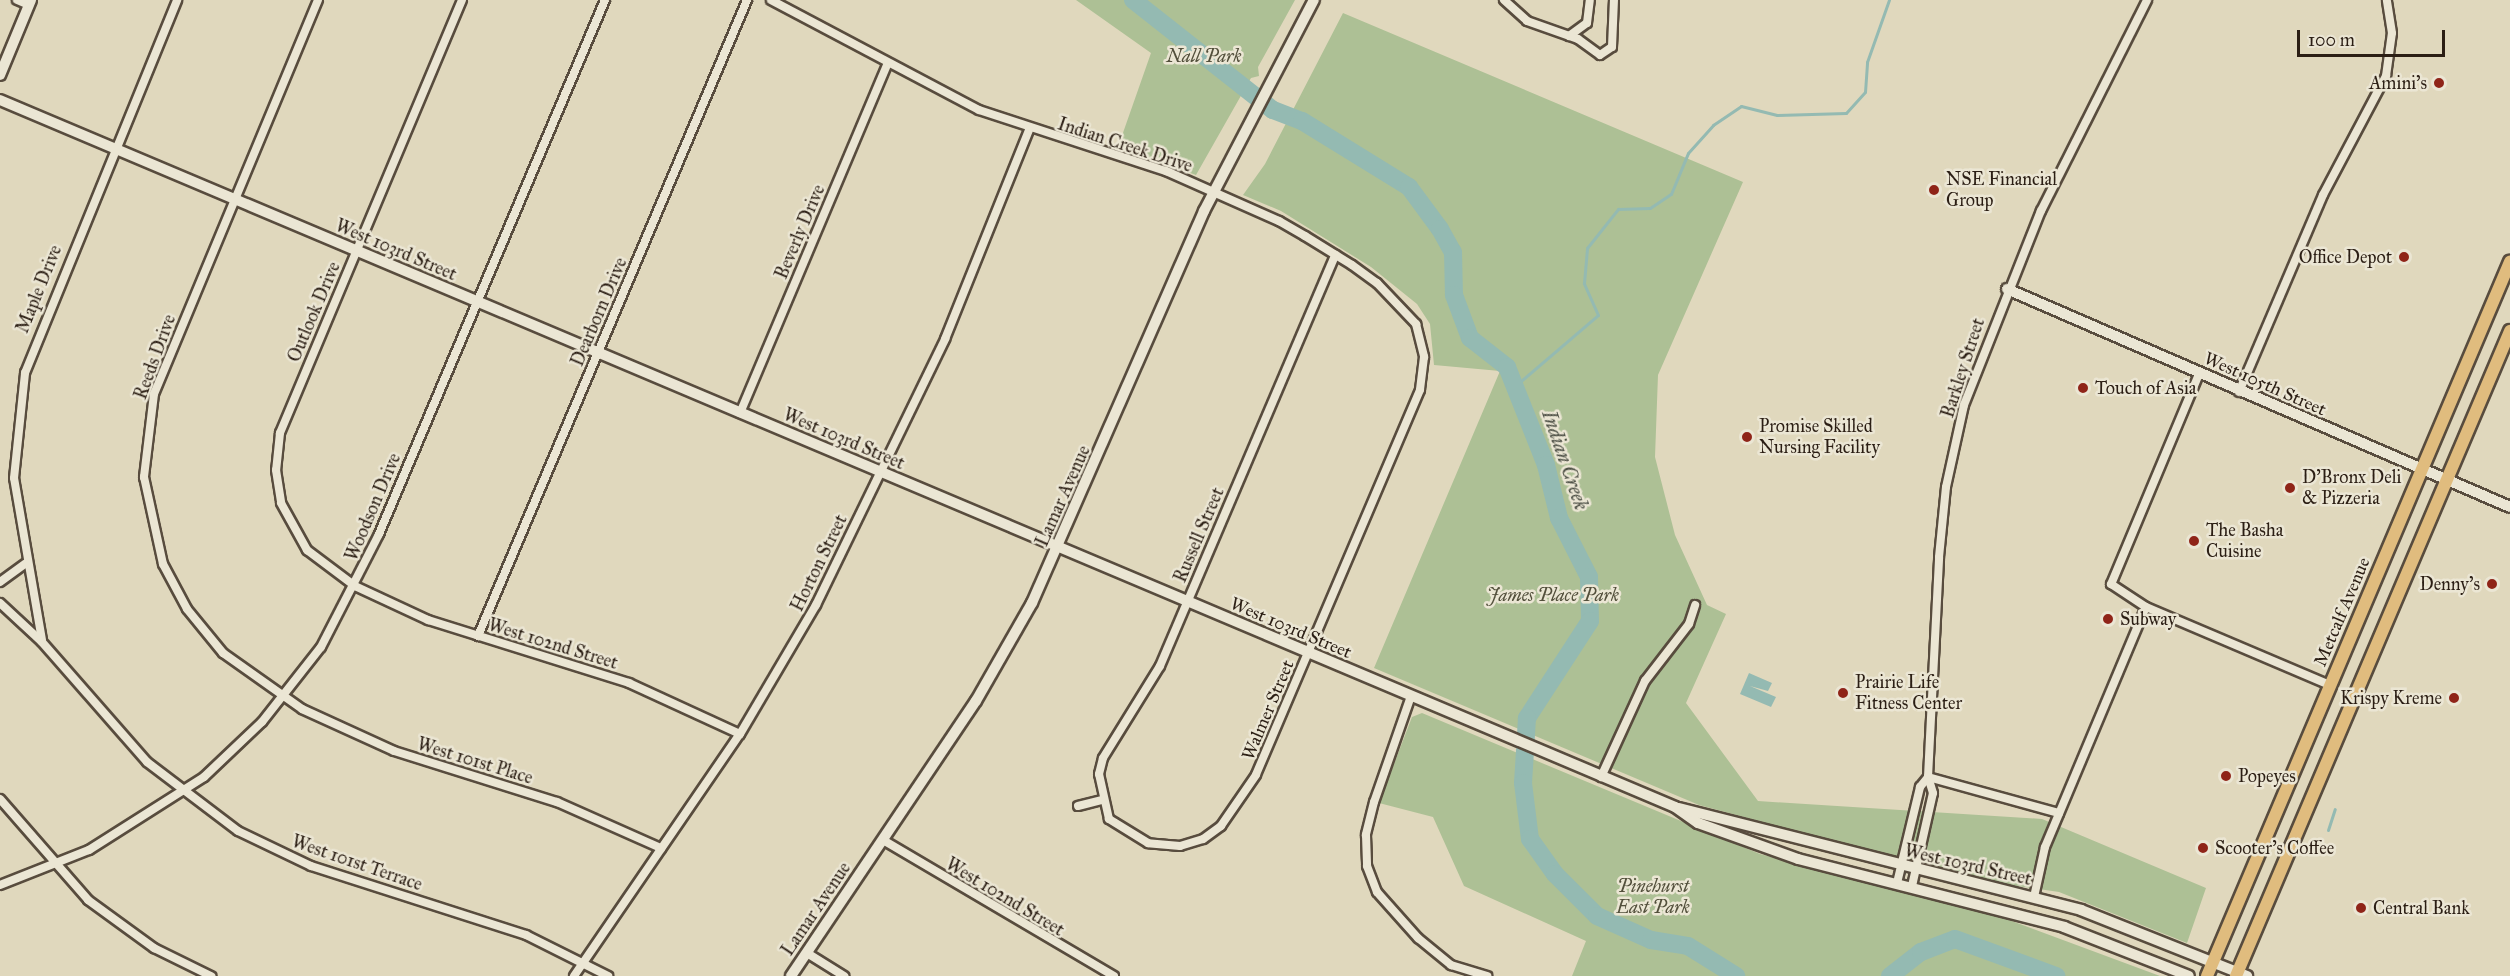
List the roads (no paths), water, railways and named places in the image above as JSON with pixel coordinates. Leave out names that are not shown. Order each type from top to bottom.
[{"type":"main road","name":"Lamar Avenue","points":[[791,976],[976,701],[1059,548],[1215,190],[1314,0]]},
{"type":"main road","points":[[0,75],[30,3]]},
{"type":"main road","name":"West 103rd Street","points":[[0,100],[1675,807],[1755,845],[2064,927],[2189,976]]},
{"type":"main road","name":"Metcalf Avenue","points":[[2206,976],[2510,262]]},
{"type":"main road","name":"West 105th Street","points":[[2007,289],[2239,392],[2510,507]]},
{"type":"main road","points":[[2240,975],[2510,331]]},
{"type":"main road","name":"West 103rd Street","points":[[1675,807],[1901,867],[2034,897],[2115,921],[2240,975]]},
{"type":"street","points":[[16,0],[30,3]]},
{"type":"street","name":"Maple Drive","points":[[42,642],[25,564],[14,478],[25,373],[114,149],[177,0]]},
{"type":"street","name":"Reeds Drive","points":[[283,698],[223,653],[187,609],[163,564],[147,506],[145,447],[154,394],[318,0]]},
{"type":"street","name":"Outlook Drive","points":[[355,586],[323,566],[300,541],[281,503],[276,470],[287,413],[462,0]]},
{"type":"street","name":"Woodson Drive","points":[[0,885],[53,865],[134,826],[183,792],[232,752],[283,698],[321,647],[355,586],[605,0]]},
{"type":"street","name":"Dearborn Drive","points":[[478,636],[747,0]]},
{"type":"street","name":"Indian Creek Drive","points":[[771,0],[888,63],[1029,130],[1215,190],[1335,255],[1410,314],[1424,365]]},
{"type":"street","points":[[1504,0],[1527,21],[1569,36],[1606,54],[1612,47],[1614,0]]},
{"type":"street","points":[[1569,36],[1587,22],[1590,0]]},
{"type":"street","name":"Barkley Street","points":[[1912,886],[1933,793],[1928,777],[1946,487],[1964,405],[2007,289],[2147,0]]},
{"type":"street","points":[[2239,392],[2323,195],[2383,84],[2392,33],[2387,0]]},
{"type":"street","name":"Beverly Drive","points":[[740,413],[888,63]]},
{"type":"street","name":"Horton Street","points":[[574,976],[740,734],[816,604],[881,472],[977,266],[1029,130]]},
{"type":"street","name":"Russell Street","points":[[1102,800],[1099,774],[1107,750],[1160,666],[1335,255]]},
{"type":"street","name":"Walmer Street","points":[[1102,800],[1109,819],[1148,843],[1180,846],[1212,833],[1256,775],[1420,390],[1424,365]]},
{"type":"street","points":[[2199,374],[2111,584],[2146,608],[2330,685]]},
{"type":"street","points":[[0,582],[25,564]]},
{"type":"street","name":"West 102nd Street","points":[[355,586],[478,636],[629,683],[740,734]]},
{"type":"street","name":"West 101st Terrace","points":[[0,603],[42,642],[118,734],[183,792],[238,831],[310,866],[472,916],[583,962],[608,976]]},
{"type":"street","points":[[1601,777],[1645,681],[1689,624],[1695,605]]},
{"type":"street","points":[[2034,897],[2059,813],[2146,608]]},
{"type":"street","points":[[1411,696],[1371,813],[1367,866],[1377,892],[1418,938],[1451,965],[1487,976]]},
{"type":"street","name":"West 101st Place","points":[[283,698],[357,737],[557,802],[661,848]]},
{"type":"street","points":[[1928,777],[2059,813]]},
{"type":"street","name":"Barkley Street","points":[[1897,883],[1920,787],[1928,777]]},
{"type":"street","points":[[0,799],[53,865],[114,921],[211,976]]},
{"type":"street","points":[[1078,806],[1102,800]]},
{"type":"street","name":"West 102nd Street","points":[[883,840],[1114,976]]},
{"type":"street","points":[[807,953],[844,976]]},
{"type":"water","points":[[1749,673],[1772,683],[1768,691],[1750,686],[1776,697],[1771,707],[1740,694]]},
{"type":"waterway","name":"Indian Creek","points":[[1133,0],[1273,110],[1302,121],[1409,187],[1440,229],[1453,252],[1454,295],[1470,338],[1507,367],[1546,465],[1559,518],[1589,577],[1590,621],[1527,718],[1523,783],[1530,839],[1555,874],[1597,916],[1651,940],[1688,946],[1736,976]]},
{"type":"waterway","points":[[1515,386],[1598,315],[1584,283],[1587,248],[1618,209],[1650,208],[1671,194],[1688,153],[1713,125],[1741,106],[1777,115],[1846,113],[1865,92],[1867,62],[1889,0]]},
{"type":"waterway","points":[[2328,830],[2335,809]]},
{"type":"waterway","name":"Indian Creek","points":[[1890,976],[1921,952],[1955,939],[2056,976]]},
{"type":"place","name":"Amini's","points":[[2439,83]]},
{"type":"place","name":"NSE Financial Group","points":[[1934,190]]},
{"type":"place","name":"Office Depot","points":[[2404,257]]},
{"type":"place","name":"Touch of Asia","points":[[2083,388]]},
{"type":"place","name":"Promise Skilled Nursing Facility","points":[[1747,437]]},
{"type":"place","name":"D'Bronx Deli & Pizzeria","points":[[2290,488]]},
{"type":"place","name":"The Basha Cuisine","points":[[2194,541]]},
{"type":"place","name":"Denny's","points":[[2492,584]]},
{"type":"place","name":"Subway","points":[[2108,619]]},
{"type":"place","name":"Prairie Life Fitness Center","points":[[1843,693]]},
{"type":"place","name":"Krispy Kreme","points":[[2454,698]]},
{"type":"place","name":"Popeyes","points":[[2226,776]]},
{"type":"place","name":"Scooter's Coffee","points":[[2203,848]]},
{"type":"place","name":"Central Bank","points":[[2361,908]]},
{"type":"park label","name":"Nall Park","points":[[1204,56]]},
{"type":"park label","name":"James Place Park","points":[[1553,595]]},
{"type":"park label","name":"Pinehurst East Park","points":[[1653,897]]}]
